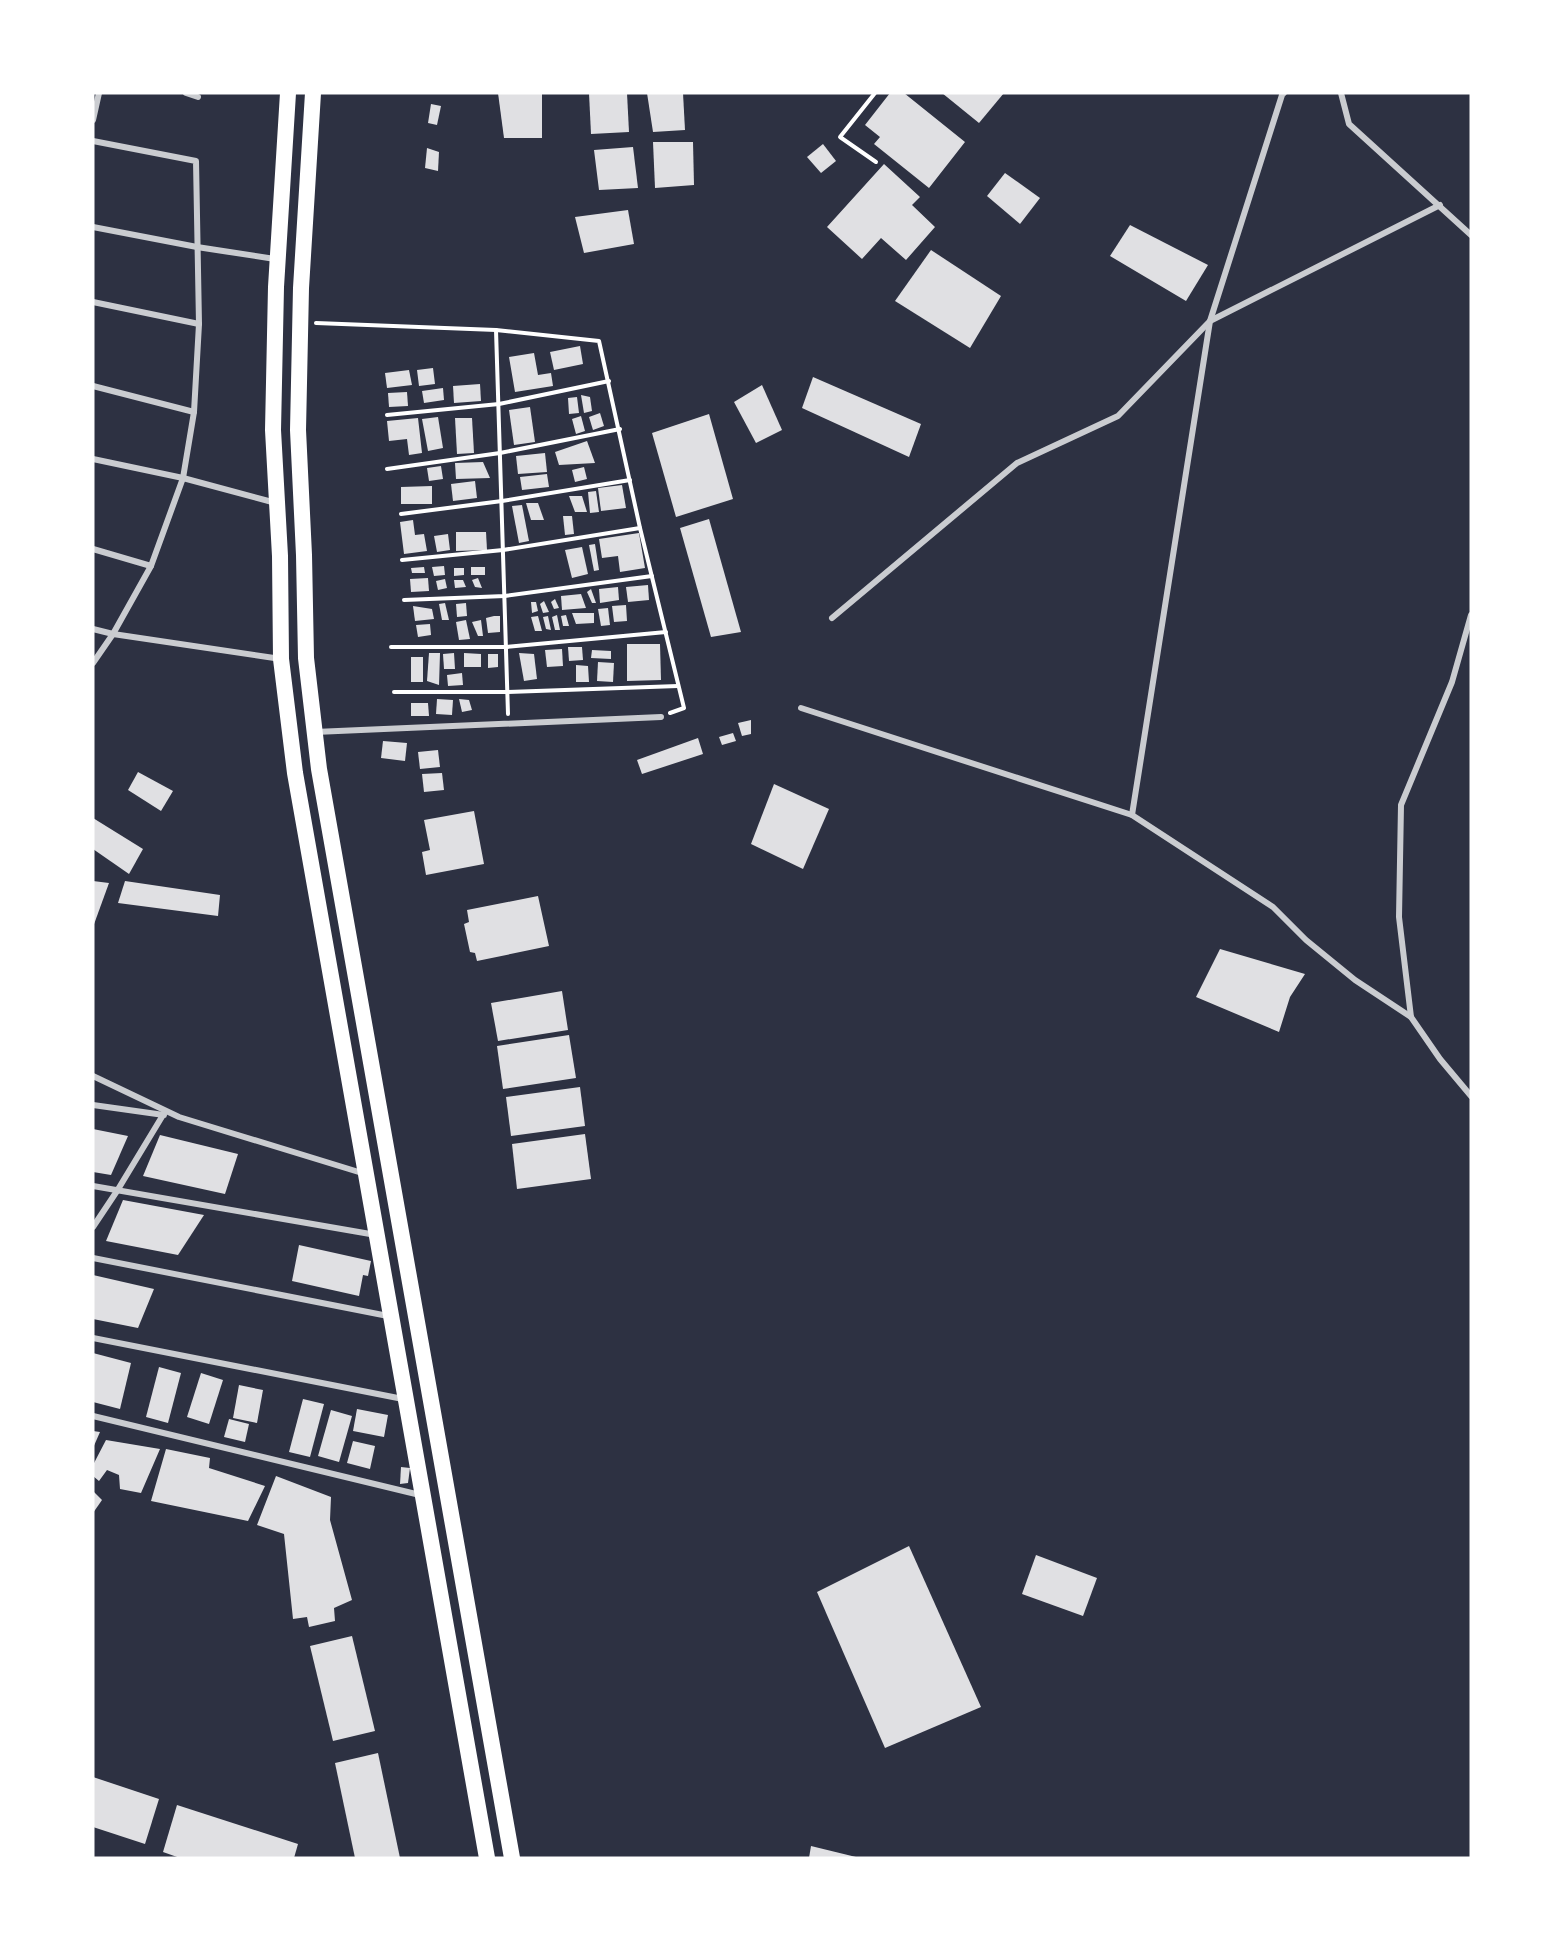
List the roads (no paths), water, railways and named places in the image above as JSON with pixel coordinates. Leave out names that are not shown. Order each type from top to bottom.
[{"type":"highway","points":[[288,93],[275,321],[273,430],[280,556],[281,659],[295,773],[487,1858]]},
{"type":"highway","points":[[313,93],[300,322],[298,430],[306,658],[314,732],[512,1858]]},
{"type":"street","points":[[93,120],[99,93]]},
{"type":"street","points":[[186,93],[198,97]]},
{"type":"street","points":[[1132,815],[1210,321],[1284,93]]},
{"type":"street","points":[[1341,93],[1349,124],[1471,233]]},
{"type":"street","points":[[93,141],[196,161],[199,324],[194,412],[183,478],[151,566],[113,634],[93,663]]},
{"type":"street","points":[[832,618],[1017,464],[1118,416],[1210,321],[1440,205]]},
{"type":"street","points":[[93,227],[197,247],[279,259]]},
{"type":"street","points":[[93,302],[199,324]]},
{"type":"street","points":[[93,386],[194,412]]},
{"type":"street","points":[[93,459],[183,478],[277,503]]},
{"type":"street","points":[[93,549],[151,566]]},
{"type":"street","points":[[1411,1017],[1399,917],[1401,805],[1452,682],[1471,615]]},
{"type":"street","points":[[93,629],[281,659]]},
{"type":"street","points":[[801,708],[1132,815],[1273,908],[1306,940],[1355,980],[1411,1017],[1440,1059],[1471,1096]]},
{"type":"street","points":[[314,732],[661,717]]},
{"type":"street","points":[[93,1077],[179,1117],[366,1174]]},
{"type":"street","points":[[93,1105],[179,1117]]},
{"type":"street","points":[[93,1227],[163,1115]]},
{"type":"street","points":[[93,1186],[377,1235]]},
{"type":"street","points":[[93,1257],[392,1317]]},
{"type":"street","points":[[93,1338],[406,1400]]},
{"type":"street","points":[[93,1416],[423,1496]]}]
